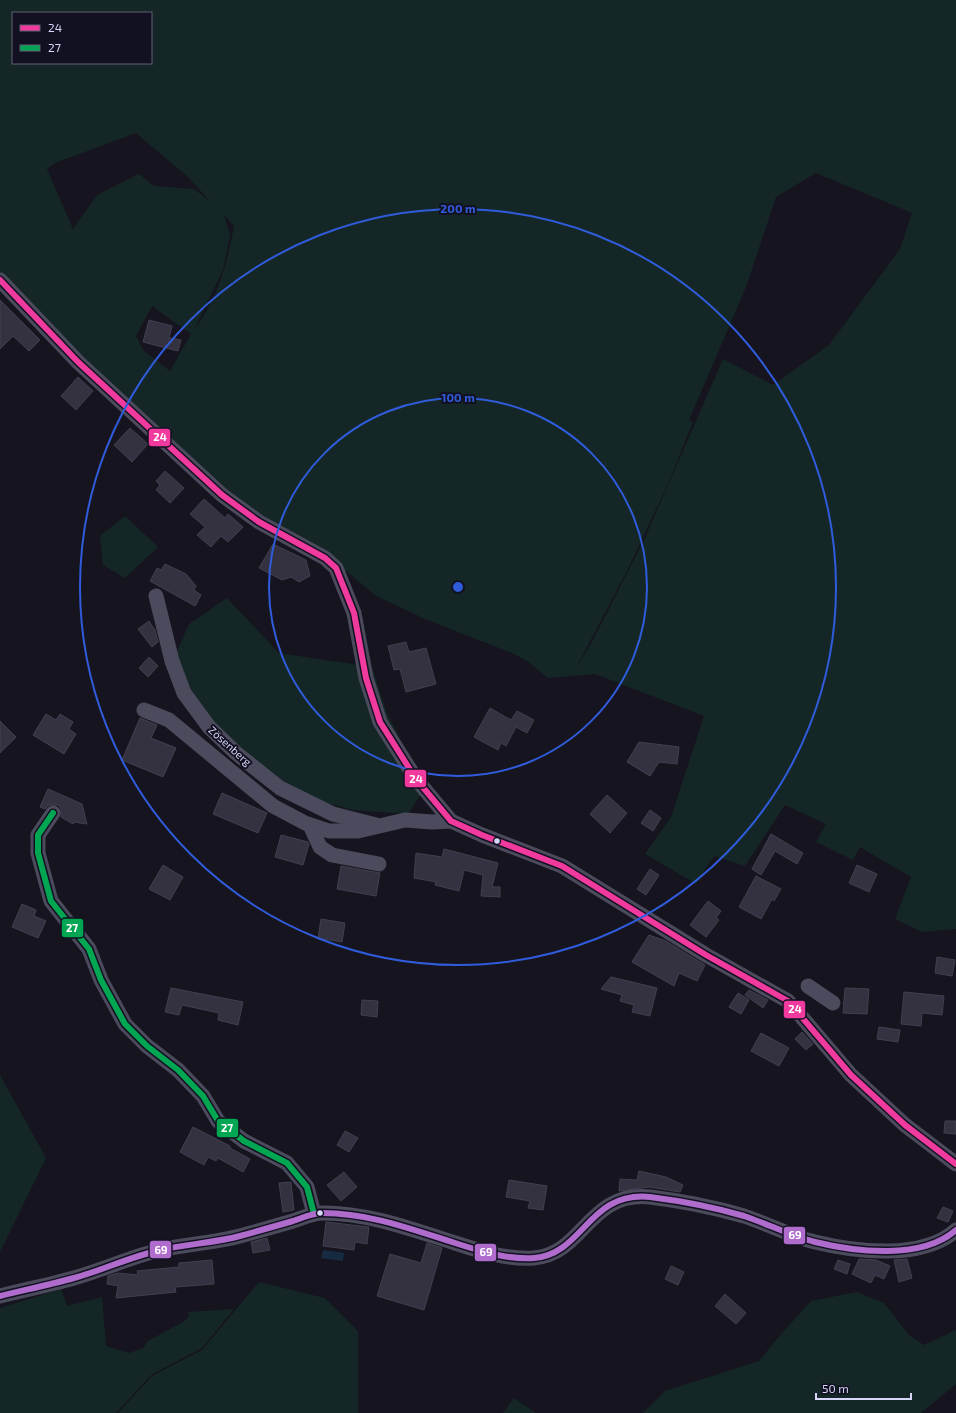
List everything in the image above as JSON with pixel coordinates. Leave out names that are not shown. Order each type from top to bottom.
[{"type":"street","name":"Zösenberg","points":[[0,280],[78,362],[222,495],[259,522],[325,558],[336,568],[354,613],[366,678],[380,722],[416,779],[451,821],[482,835],[562,866],[706,955],[788,1001],[851,1075],[905,1125],[956,1164]]},
{"type":"street","name":"Zösenberg","points":[[156,596],[172,661],[184,693],[209,727],[236,753],[280,788],[332,814],[379,826]]},
{"type":"street","name":"Zösenberg","points":[[144,710],[170,720],[273,806],[310,825],[329,830],[358,831],[405,820],[432,822],[451,821]]},
{"type":"street","points":[[52,813],[38,835],[38,853],[51,901],[89,949],[101,980],[125,1024],[147,1046],[178,1070],[203,1096],[218,1121],[244,1140],[287,1163],[307,1187],[314,1214]]},
{"type":"street","points":[[310,825],[320,847],[332,855],[379,864]]},
{"type":"street","points":[[808,986],[833,1003]]},
{"type":"street","points":[[0,1296],[75,1278],[158,1250],[236,1237],[319,1212],[365,1216],[481,1252],[512,1258],[536,1258],[554,1253],[574,1238],[599,1211],[628,1198],[646,1197],[696,1204],[743,1216],[812,1242],[850,1249],[899,1250],[932,1245],[947,1238],[956,1230]]},
{"type":"green space","points":[[0,0],[956,0],[956,929],[922,932],[895,919],[911,877],[860,847],[853,860],[816,842],[826,824],[785,805],[745,866],[714,856],[696,884],[645,854],[671,817],[704,716],[595,674],[548,678],[527,661],[512,653],[425,619],[376,596],[339,565],[261,517],[202,476],[185,451],[102,378],[0,275]],"holes":[[[136,133],[188,177],[210,201],[194,189],[154,186],[139,174],[97,195],[73,229],[47,169],[55,163]],[[816,173],[912,213],[900,249],[829,345],[773,385],[723,359],[644,540],[592,642],[575,670],[627,571],[668,484],[693,422],[689,420],[746,287],[776,197]],[[224,215],[234,226],[225,267],[209,306],[194,330],[223,270],[230,235]],[[152,306],[191,334],[170,371],[144,351],[136,336]]]},
{"type":"green space","points":[[125,516],[158,547],[125,578],[103,565],[100,536]]},
{"type":"green space","points":[[227,598],[279,653],[372,667],[386,711],[409,757],[428,784],[408,814],[352,810],[320,801],[286,783],[223,735],[196,704],[175,656],[189,624]]},
{"type":"green space","points":[[0,1075],[46,1158],[0,1252]]},
{"type":"green space","points":[[259,1282],[325,1298],[358,1331],[358,1413],[118,1413],[152,1376],[202,1350]]},
{"type":"green space","points":[[61,1289],[67,1306],[102,1297],[106,1346],[129,1353],[143,1348],[148,1341],[183,1322],[189,1316],[188,1312],[234,1309],[202,1348],[151,1375],[116,1413],[0,1413],[0,1308]]},
{"type":"green space","points":[[857,1292],[884,1303],[909,1335],[924,1345],[956,1330],[956,1384],[921,1413],[643,1413],[665,1391],[759,1361],[811,1301]]},
{"type":"green space","points":[[514,1398],[536,1413],[503,1413]]},
{"type":"water","points":[[323,1250],[344,1253],[343,1261],[321,1258]]},
{"type":"building","points":[[0,300],[40,340],[29,351],[13,336],[0,349]]},
{"type":"building","points":[[149,320],[172,326],[169,338],[181,340],[178,351],[143,342]]},
{"type":"building","points":[[78,377],[93,391],[76,410],[61,396]]},
{"type":"building","points":[[130,428],[148,444],[132,462],[114,445]]},
{"type":"building","points":[[165,471],[184,488],[170,503],[156,490],[160,485],[156,481]]},
{"type":"building","points":[[204,499],[225,518],[228,514],[243,527],[228,542],[221,536],[211,547],[197,535],[205,527],[190,514]]},
{"type":"building","points":[[273,544],[306,560],[310,576],[299,582],[291,577],[282,580],[259,568]]},
{"type":"building","points":[[165,564],[186,574],[196,586],[194,590],[201,595],[195,606],[150,581],[157,568],[161,570]]},
{"type":"building","points":[[149,621],[155,630],[158,642],[152,647],[138,629]]},
{"type":"building","points":[[406,642],[409,652],[426,648],[436,684],[406,692],[400,669],[394,670],[388,646]]},
{"type":"building","points":[[149,657],[158,666],[148,677],[139,668]]},
{"type":"building","points":[[490,708],[511,720],[517,711],[534,720],[527,733],[516,727],[506,746],[501,743],[498,750],[474,737]]},
{"type":"building","points":[[46,714],[56,720],[60,714],[73,722],[69,729],[76,734],[64,754],[33,735]]},
{"type":"building","points":[[140,718],[157,725],[151,738],[176,748],[163,777],[122,760]]},
{"type":"building","points":[[0,721],[16,737],[0,753]]},
{"type":"building","points":[[639,742],[679,747],[677,764],[659,762],[650,776],[627,762]]},
{"type":"building","points":[[48,789],[82,804],[87,824],[74,822],[73,824],[61,817],[61,809],[58,805],[49,805],[45,809],[40,807]]},
{"type":"building","points":[[222,793],[267,813],[258,833],[213,814]]},
{"type":"building","points":[[607,795],[627,813],[610,833],[590,814]]},
{"type":"building","points":[[650,810],[661,818],[653,831],[641,823]]},
{"type":"building","points":[[771,834],[803,853],[797,864],[775,851],[761,875],[752,869]]},
{"type":"building","points":[[281,835],[308,842],[309,844],[303,865],[275,857]]},
{"type":"building","points":[[444,849],[498,863],[492,887],[500,887],[500,897],[481,896],[483,875],[464,870],[459,891],[435,885],[436,882],[414,878],[416,853],[442,857]]},
{"type":"building","points":[[163,865],[183,877],[170,900],[149,889]]},
{"type":"building","points":[[857,865],[877,874],[869,892],[849,883]]},
{"type":"building","points":[[341,866],[380,873],[376,896],[337,889]]},
{"type":"building","points":[[650,869],[659,875],[646,895],[637,889]]},
{"type":"building","points":[[756,876],[781,889],[774,901],[772,899],[761,919],[739,907]]},
{"type":"building","points":[[708,901],[721,911],[716,918],[719,920],[706,937],[690,925]]},
{"type":"building","points":[[22,904],[36,910],[34,916],[46,921],[38,938],[12,927]]},
{"type":"building","points":[[321,919],[345,923],[342,942],[318,938]]},
{"type":"building","points":[[649,935],[666,941],[705,965],[697,981],[679,973],[674,986],[632,962]]},
{"type":"building","points":[[937,957],[955,960],[952,976],[935,973]]},
{"type":"building","points":[[611,977],[657,988],[650,1016],[632,1012],[634,1005],[620,1001],[622,995],[601,989]]},
{"type":"building","points":[[171,988],[243,1002],[238,1025],[218,1020],[219,1013],[182,1005],[179,1015],[165,1012]]},
{"type":"building","points":[[845,988],[869,989],[867,1014],[843,1013]]},
{"type":"building","points":[[749,990],[768,1000],[763,1008],[745,995]]},
{"type":"building","points":[[904,992],[944,996],[942,1015],[922,1013],[921,1026],[901,1024]]},
{"type":"building","points":[[738,993],[749,1000],[741,1014],[729,1007]]},
{"type":"building","points":[[362,1000],[378,1001],[377,1017],[361,1015]]},
{"type":"building","points":[[879,1027],[900,1030],[898,1042],[877,1039]]},
{"type":"building","points":[[802,1032],[813,1044],[806,1050],[795,1039]]},
{"type":"building","points":[[761,1033],[789,1048],[779,1066],[751,1051]]},
{"type":"building","points":[[945,1121],[956,1121],[956,1134],[944,1133]]},
{"type":"building","points":[[193,1127],[230,1146],[230,1148],[250,1159],[243,1172],[218,1158],[216,1161],[208,1157],[204,1165],[180,1152]]},
{"type":"building","points":[[345,1131],[358,1138],[349,1152],[337,1145]]},
{"type":"building","points":[[639,1171],[666,1177],[683,1185],[680,1192],[649,1187],[619,1191],[620,1179],[637,1180]]},
{"type":"building","points":[[344,1172],[357,1187],[341,1201],[327,1185]]},
{"type":"building","points":[[509,1180],[547,1186],[543,1210],[528,1208],[530,1201],[506,1197]]},
{"type":"building","points":[[291,1182],[294,1210],[283,1212],[279,1183]]},
{"type":"building","points":[[943,1207],[953,1211],[948,1222],[937,1218]]},
{"type":"building","points":[[326,1222],[369,1227],[367,1244],[355,1242],[354,1250],[323,1246]]},
{"type":"building","points":[[267,1238],[270,1250],[253,1253],[251,1242]]},
{"type":"building","points":[[427,1243],[442,1248],[424,1310],[377,1296],[390,1254],[421,1263]]},
{"type":"building","points":[[859,1259],[876,1260],[890,1266],[884,1279],[875,1275],[871,1283],[852,1274]]},
{"type":"building","points":[[907,1259],[912,1278],[899,1282],[894,1260]]},
{"type":"building","points":[[212,1260],[214,1284],[175,1287],[176,1292],[116,1298],[118,1286],[107,1284],[108,1276],[117,1273],[138,1275],[137,1271],[179,1267],[179,1263]]},
{"type":"building","points":[[838,1260],[850,1264],[847,1274],[834,1269]]},
{"type":"building","points":[[671,1266],[684,1272],[678,1285],[665,1279]]},
{"type":"building","points":[[725,1294],[746,1313],[736,1324],[715,1306]]},
{"type":"transit line","name":"24","points":[[0,280],[78,362],[222,495],[259,522],[325,558],[336,568],[354,613],[366,678],[380,722],[416,779],[451,821],[482,835],[562,866],[706,955],[788,1001],[851,1075],[905,1125],[956,1164]]},
{"type":"transit line","name":"27","points":[[53,813],[38,835],[38,853],[51,901],[89,949],[101,980],[125,1024],[147,1046],[178,1070],[203,1096],[218,1121],[244,1141],[287,1163],[307,1187],[314,1214]]},
{"type":"transit line","name":"69","points":[[0,1296],[74,1278],[149,1253],[230,1238],[274,1227],[319,1213],[339,1214],[373,1219],[406,1227],[484,1252],[514,1258],[534,1258],[551,1254],[564,1246],[599,1213],[613,1203],[629,1198],[650,1197],[709,1207],[744,1216],[797,1237],[815,1242],[831,1246],[869,1251],[907,1250],[925,1246],[942,1240],[956,1230]]}]
